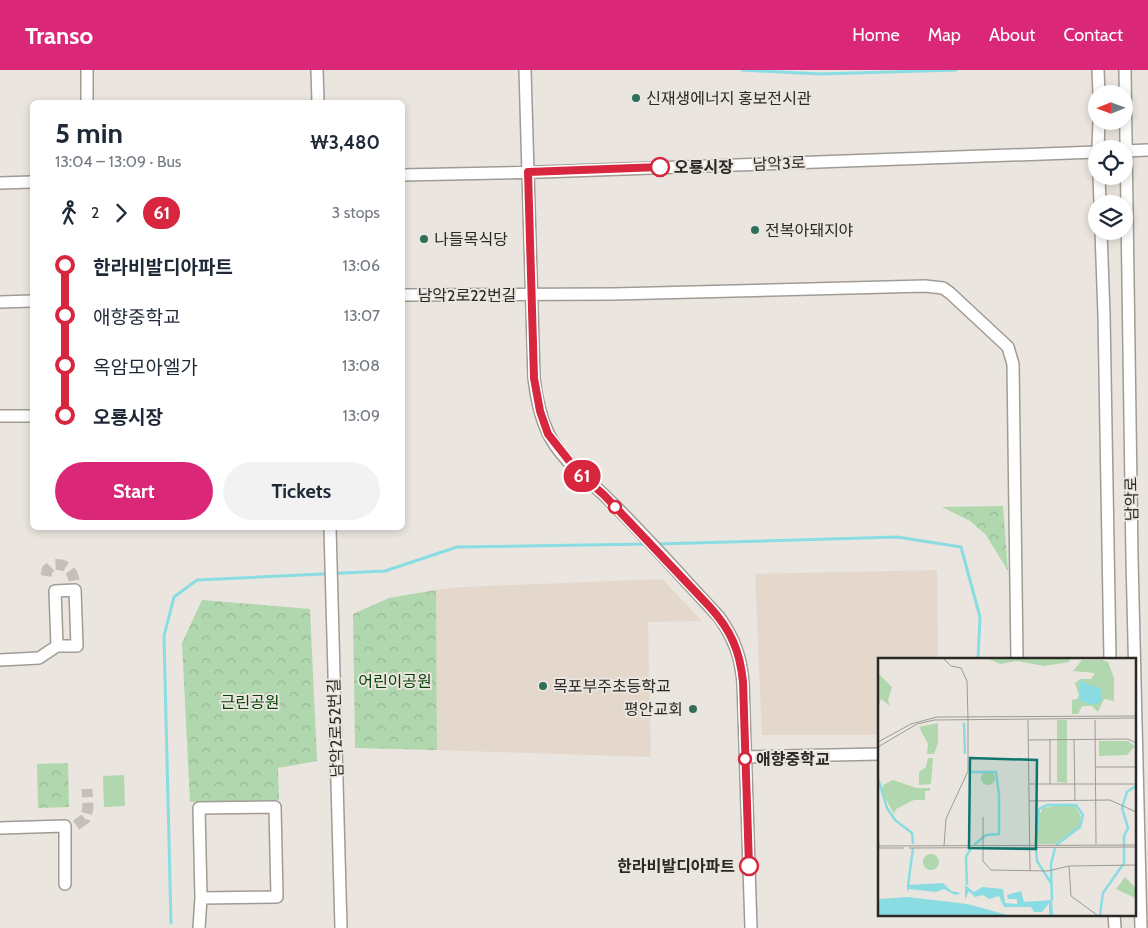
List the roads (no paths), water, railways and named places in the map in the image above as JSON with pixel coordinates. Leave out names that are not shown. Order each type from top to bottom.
[{"type":"street","points":[[86,70],[87,100]]},
{"type":"street","points":[[318,70],[318,100]]},
{"type":"street","name":"남악2로22번길","points":[[525,70],[534,378],[540,411],[548,434],[578,472],[604,495],[719,617],[739,654],[743,682],[751,928]]},
{"type":"street","points":[[1098,70],[1099,85]]},
{"type":"street","name":"남악로","points":[[1125,70],[1125,140]]},
{"type":"street","points":[[1133,151],[1148,150]]},
{"type":"street","name":"남악3로","points":[[405,175],[1088,152]]},
{"type":"street","points":[[0,183],[30,182]]},
{"type":"street","name":"남악로","points":[[1126,185],[1140,748],[1139,866],[1141,928]]},
{"type":"street","name":"남악로","points":[[1101,240],[1110,658]]},
{"type":"street","points":[[531,295],[925,286],[943,288],[950,293],[1008,347],[1013,364],[1017,658]]},
{"type":"street","name":"남악2로22번길","points":[[405,295],[531,295]]},
{"type":"street","points":[[0,302],[30,301]]},
{"type":"street","points":[[0,416],[30,416]]},
{"type":"street","name":"남악2로52번길","points":[[330,530],[341,928]]},
{"type":"street","points":[[0,660],[39,658],[57,646],[77,646],[75,590],[55,591],[57,646]]},
{"type":"street","points":[[745,757],[878,754]]},
{"type":"street","points":[[200,928],[199,808],[275,807],[277,897],[201,898]]},
{"type":"street","points":[[0,828],[70,826],[65,884]]},
{"type":"waterway","points":[[742,70],[820,74],[956,70]]},
{"type":"waterway","points":[[657,544],[897,537],[961,547],[980,617],[978,658]]},
{"type":"waterway","points":[[171,923],[164,636],[174,597],[197,580],[385,571],[457,547],[648,544]]},
{"type":"tunnel","points":[[46,576],[47,570],[52,565],[63,566],[70,571],[74,579],[75,590]]},
{"type":"tunnel","points":[[76,825],[85,819],[88,808],[87,789]]},
{"type":"place","name":"신재생에너지 홍보전시관","points":[[636,98]]},
{"type":"place","name":"오룡시장","points":[[660,167]]},
{"type":"place","name":"전복아돼지야","points":[[755,230]]},
{"type":"place","name":"나들목식당","points":[[424,239]]},
{"type":"place","name":"목포부주초등학교","points":[[543,686]]},
{"type":"place","name":"평안교회","points":[[693,709]]},
{"type":"place","name":"애향중학교","points":[[745,759]]},
{"type":"place","name":"한라비발디아파트","points":[[749,866]]},
{"type":"park label","name":"어린이공원","points":[[395,681]]},
{"type":"park label","name":"근린공원","points":[[250,702]]}]
